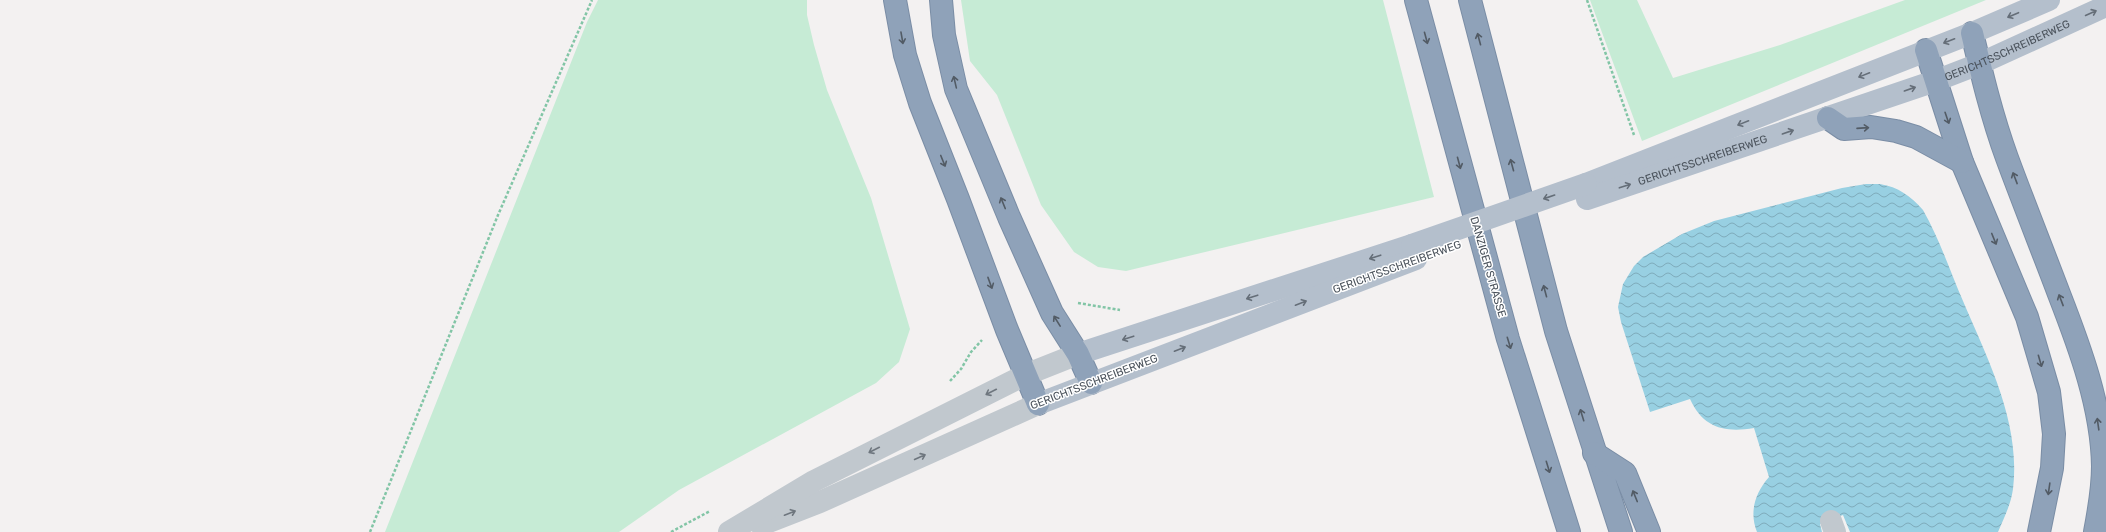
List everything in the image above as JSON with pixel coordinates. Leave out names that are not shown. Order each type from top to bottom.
[{"type":"highway","points":[[895,0],[904,55],[920,103],[1038,404]]},
{"type":"highway","points":[[941,0],[944,35],[956,89],[1009,217],[1052,313],[1078,354],[1091,383]]},
{"type":"highway","name":"DANZIGER STRASSE","points":[[1416,0],[1506,331],[1569,532]]},
{"type":"highway","points":[[1470,0],[1556,332],[1594,453],[1621,532]]},
{"type":"highway","points":[[1972,33],[1989,103],[2006,157],[2079,345],[2088,381],[2097,420],[2103,466],[2101,496],[2095,532]]},
{"type":"highway","points":[[1926,50],[1962,162],[2027,317],[2049,392],[2054,434],[2053,455],[2048,496],[2039,532]]},
{"type":"highway","points":[[1828,118],[1844,130],[1870,128],[1896,131],[1916,138],[1962,162]]},
{"type":"highway","points":[[1594,453],[1625,473],[1649,532]]},
{"type":"main road","name":"GERICHTSSCHREIBERWEG","points":[[1586,191],[2049,0]]},
{"type":"main road","name":"GERICHTSSCHREIBERWEG","points":[[1038,404],[1414,252],[1586,191],[1828,118],[1935,81],[1979,64],[2106,6]]},
{"type":"main road","name":"GERICHTSSCHREIBERWEG","points":[[1078,354],[1414,252]]},
{"type":"street","name":"GERICHTSSCHREIBERWEG","points":[[729,532],[814,481],[1026,375],[1078,354]]},
{"type":"street","name":"GERICHTSSCHREIBERWEG","points":[[741,532],[820,502],[1038,404]]},
{"type":"path","points":[[370,532],[498,215],[592,0]]},
{"type":"path","points":[[1587,0],[1636,140]]},
{"type":"green space","points":[[598,0],[807,0],[807,15],[827,90],[871,198],[910,329],[899,362],[876,383],[679,490],[619,532],[385,532],[587,22]]},
{"type":"green space","points":[[961,0],[1383,0],[1434,197],[1126,271],[1098,267],[1074,252],[1041,205],[997,95],[970,61]]},
{"type":"green space","points":[[1590,0],[1637,0],[1673,78],[1780,45],[1905,0],[1986,0],[1642,141]]},
{"type":"water","points":[[1866,184],[1880,184],[1893,187],[1904,193],[1914,200],[1923,210],[1939,243],[1992,369],[2007,416],[2012,440],[2014,464],[2013,489],[2009,506],[1998,532],[1850,532],[1843,515],[1820,524],[1822,532],[1757,532],[1754,517],[1755,503],[1760,490],[1769,477],[1754,428],[1734,430],[1716,426],[1701,416],[1695,409],[1690,399],[1650,412],[1621,322],[1618,307],[1623,284],[1634,266],[1643,257],[1682,234],[1714,221],[1842,188]]}]
